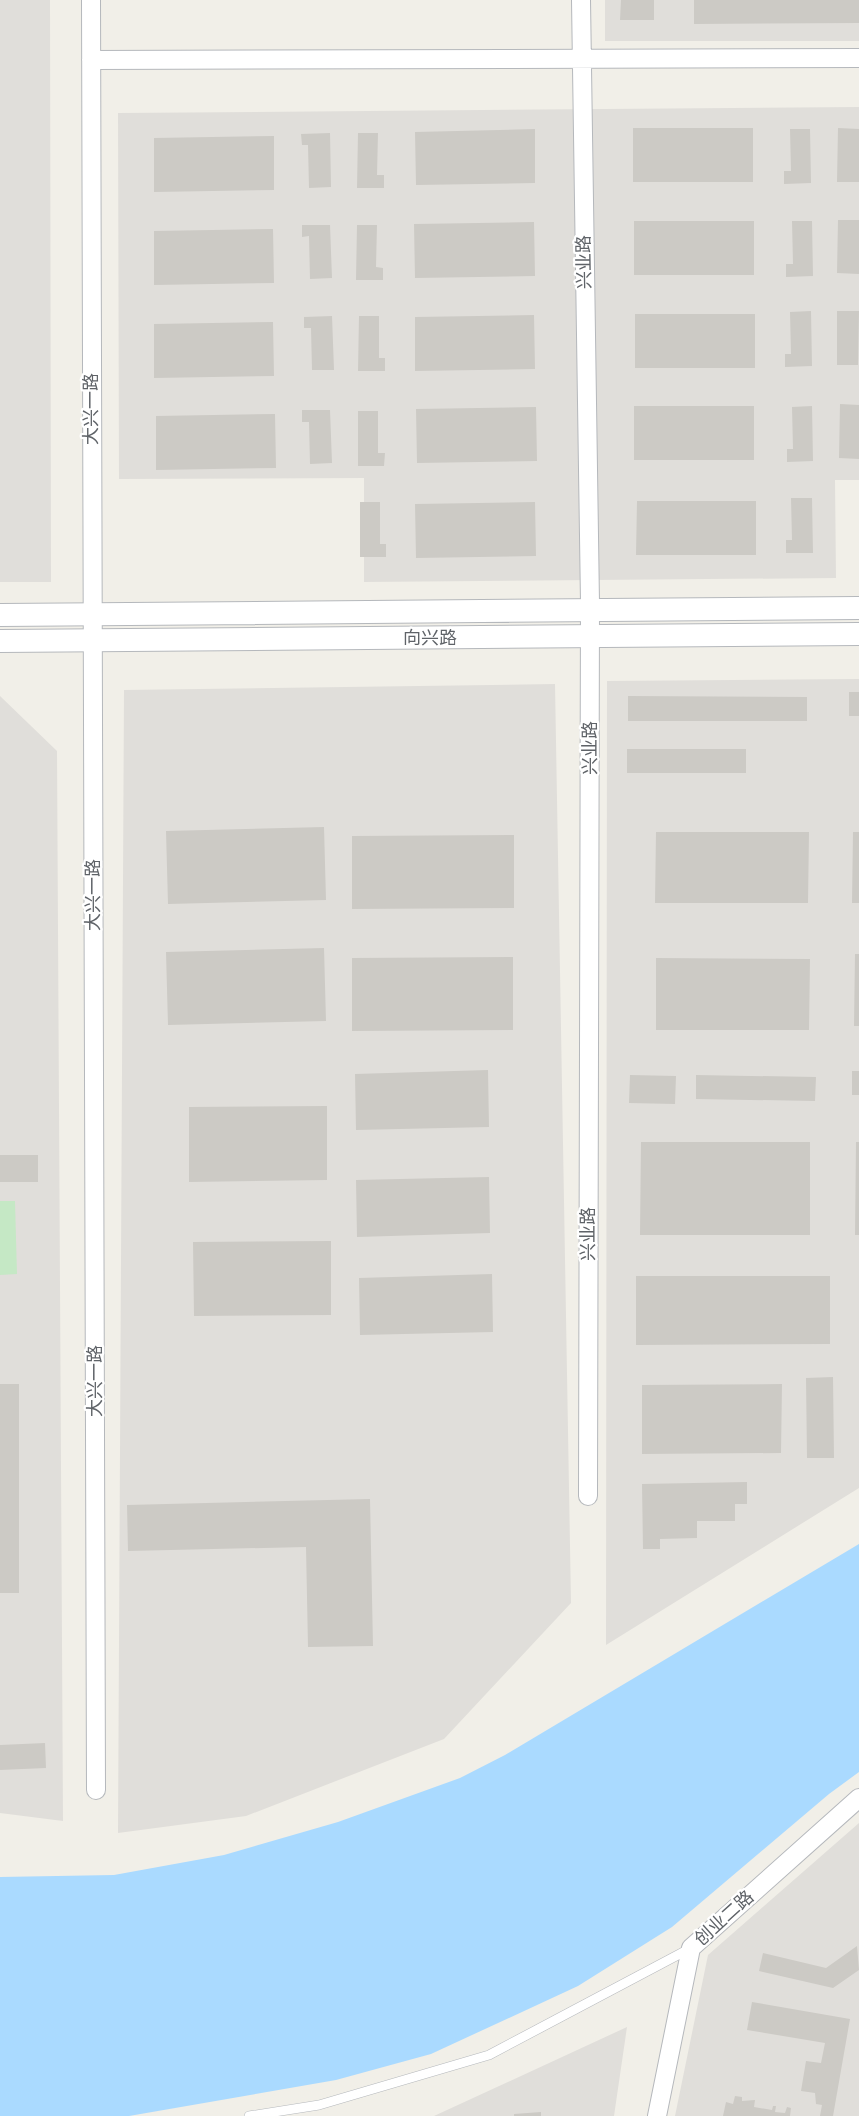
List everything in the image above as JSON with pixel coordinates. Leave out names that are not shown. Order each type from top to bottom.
[{"type":"street","name":"大兴一路","points":[[91,0],[96,1790]]},
{"type":"street","name":"兴业路","points":[[581,0],[590,611],[588,1496]]},
{"type":"street","points":[[91,60],[859,58]]},
{"type":"street","name":"向兴路","points":[[0,615],[859,608]]},
{"type":"street","name":"向兴路","points":[[0,641],[859,634]]},
{"type":"street","name":"创业二路","points":[[657,2116],[691,1948],[859,1798]]},
{"type":"lane","points":[[249,2116],[319,2105],[489,2055],[691,1948]]},
{"type":"shaded area","points":[[0,0],[50,0],[51,582],[0,582]]},
{"type":"shaded area","points":[[605,0],[859,0],[859,41],[605,41]]},
{"type":"shaded area","points":[[859,107],[859,480],[835,480],[836,578],[364,582],[364,478],[119,479],[118,113]]},
{"type":"shaded area","points":[[859,679],[859,1488],[606,1645],[607,681]]},
{"type":"shaded area","points":[[555,684],[571,1603],[444,1739],[246,1816],[118,1833],[124,690]]},
{"type":"shaded area","points":[[0,696],[57,751],[63,1821],[0,1813]]},
{"type":"shaded area","points":[[859,1823],[859,2116],[675,2116],[708,1955]]},
{"type":"shaded area","points":[[627,2027],[614,2116],[434,2116]]},
{"type":"green space","points":[[0,1201],[15,1201],[17,1274],[0,1275]]},
{"type":"water","points":[[859,1544],[859,1772],[829,1794],[672,1927],[578,1986],[431,2054],[336,2080],[129,2116],[0,2116],[0,1877],[114,1875],[224,1855],[338,1822],[460,1778],[505,1755]]},
{"type":"building","points":[[621,0],[654,0],[654,20],[620,20]]},
{"type":"building","points":[[694,0],[859,0],[859,23],[694,24]]},
{"type":"building","points":[[633,128],[753,128],[753,182],[633,182]]},
{"type":"building","points":[[838,128],[859,129],[859,182],[837,182]]},
{"type":"building","points":[[535,129],[535,183],[416,185],[415,132]]},
{"type":"building","points":[[790,129],[810,129],[811,183],[784,184],[784,171],[791,171]]},
{"type":"building","points":[[330,133],[331,187],[309,188],[308,145],[302,145],[301,134]]},
{"type":"building","points":[[358,133],[378,133],[377,175],[384,175],[384,188],[357,188]]},
{"type":"building","points":[[274,136],[274,190],[154,192],[154,138]]},
{"type":"building","points":[[838,220],[859,220],[859,274],[837,273]]},
{"type":"building","points":[[634,221],[754,221],[754,275],[634,275]]},
{"type":"building","points":[[792,221],[812,221],[813,276],[786,277],[786,264],[793,264]]},
{"type":"building","points":[[534,222],[535,276],[415,278],[414,224]]},
{"type":"building","points":[[302,225],[330,225],[332,278],[310,279],[309,236],[302,237]]},
{"type":"building","points":[[357,225],[377,225],[376,267],[383,268],[383,280],[356,280]]},
{"type":"building","points":[[273,229],[274,283],[154,285],[154,231]]},
{"type":"building","points":[[811,311],[812,366],[785,367],[785,354],[791,354],[790,312]]},
{"type":"building","points":[[837,311],[859,311],[858,365],[837,365]]},
{"type":"building","points":[[635,314],[755,314],[755,368],[635,368]]},
{"type":"building","points":[[534,315],[535,369],[415,371],[415,317]]},
{"type":"building","points":[[332,316],[334,370],[312,370],[311,328],[304,328],[304,317]]},
{"type":"building","points":[[359,316],[379,316],[379,358],[385,358],[385,371],[358,371]]},
{"type":"building","points":[[273,322],[274,376],[154,378],[154,324]]},
{"type":"building","points":[[840,404],[859,405],[859,459],[839,458]]},
{"type":"building","points":[[634,406],[754,406],[754,460],[634,460]]},
{"type":"building","points":[[812,406],[813,461],[787,462],[787,449],[793,449],[792,407]]},
{"type":"building","points":[[536,407],[537,461],[417,463],[416,409]]},
{"type":"building","points":[[302,410],[330,410],[332,463],[310,464],[309,422],[302,422]]},
{"type":"building","points":[[358,411],[378,411],[378,453],[385,453],[384,466],[358,466]]},
{"type":"building","points":[[275,414],[276,468],[156,470],[156,416]]},
{"type":"building","points":[[791,498],[812,498],[813,553],[786,553],[786,540],[792,540]]},
{"type":"building","points":[[637,501],[756,501],[756,555],[636,555]]},
{"type":"building","points":[[360,502],[380,502],[380,544],[386,544],[386,557],[360,557]]},
{"type":"building","points":[[535,502],[536,556],[416,558],[415,504]]},
{"type":"building","points":[[849,692],[859,692],[859,716],[849,716]]},
{"type":"building","points":[[628,696],[807,697],[807,721],[628,721]]},
{"type":"building","points":[[627,749],[746,749],[746,773],[627,773]]},
{"type":"building","points":[[324,827],[326,900],[168,904],[166,831]]},
{"type":"building","points":[[656,832],[809,832],[808,903],[655,903]]},
{"type":"building","points":[[853,832],[859,832],[859,903],[852,903]]},
{"type":"building","points":[[514,835],[514,908],[352,909],[352,836]]},
{"type":"building","points":[[324,948],[326,1021],[168,1025],[166,952]]},
{"type":"building","points":[[855,954],[859,954],[859,1026],[854,1026]]},
{"type":"building","points":[[513,957],[513,1030],[352,1031],[352,958]]},
{"type":"building","points":[[656,958],[810,959],[809,1030],[656,1030]]},
{"type":"building","points":[[488,1070],[489,1127],[356,1130],[355,1074]]},
{"type":"building","points":[[852,1071],[859,1071],[859,1095],[852,1095]]},
{"type":"building","points":[[630,1075],[676,1076],[675,1104],[629,1103]]},
{"type":"building","points":[[696,1075],[816,1077],[815,1101],[696,1099]]},
{"type":"building","points":[[327,1106],[327,1180],[189,1182],[189,1107]]},
{"type":"building","points":[[641,1142],[810,1142],[810,1235],[640,1235]]},
{"type":"building","points":[[856,1142],[859,1142],[859,1235],[855,1235]]},
{"type":"building","points":[[0,1155],[38,1155],[38,1182],[0,1182]]},
{"type":"building","points":[[489,1177],[490,1233],[357,1237],[356,1180]]},
{"type":"building","points":[[331,1241],[331,1315],[194,1316],[193,1242]]},
{"type":"building","points":[[492,1274],[493,1332],[360,1335],[359,1278]]},
{"type":"building","points":[[636,1276],[830,1276],[830,1344],[636,1345]]},
{"type":"building","points":[[833,1377],[834,1458],[807,1458],[806,1378]]},
{"type":"building","points":[[0,1384],[19,1384],[19,1593],[0,1593]]},
{"type":"building","points":[[782,1384],[781,1453],[642,1454],[642,1385]]},
{"type":"building","points":[[747,1482],[747,1504],[735,1504],[735,1521],[697,1521],[697,1538],[660,1539],[660,1549],[643,1549],[642,1484]]},
{"type":"building","points":[[370,1499],[373,1646],[308,1647],[306,1547],[128,1551],[127,1505]]},
{"type":"building","points":[[45,1743],[46,1768],[0,1770],[0,1745]]},
{"type":"building","points":[[857,1946],[859,1970],[833,1988],[759,1971],[763,1953],[826,1968]]},
{"type":"building","points":[[752,2002],[850,2019],[833,2116],[820,2116],[822,2105],[816,2104],[815,2093],[801,2091],[806,2061],[821,2063],[825,2043],[747,2030]]},
{"type":"building","points":[[735,2096],[742,2097],[742,2101],[755,2100],[754,2107],[772,2110],[773,2106],[776,2106],[775,2112],[785,2113],[787,2107],[791,2108],[790,2116],[723,2116],[726,2102],[733,2104]]},
{"type":"building","points":[[541,2112],[541,2116],[514,2116],[514,2114]]}]
